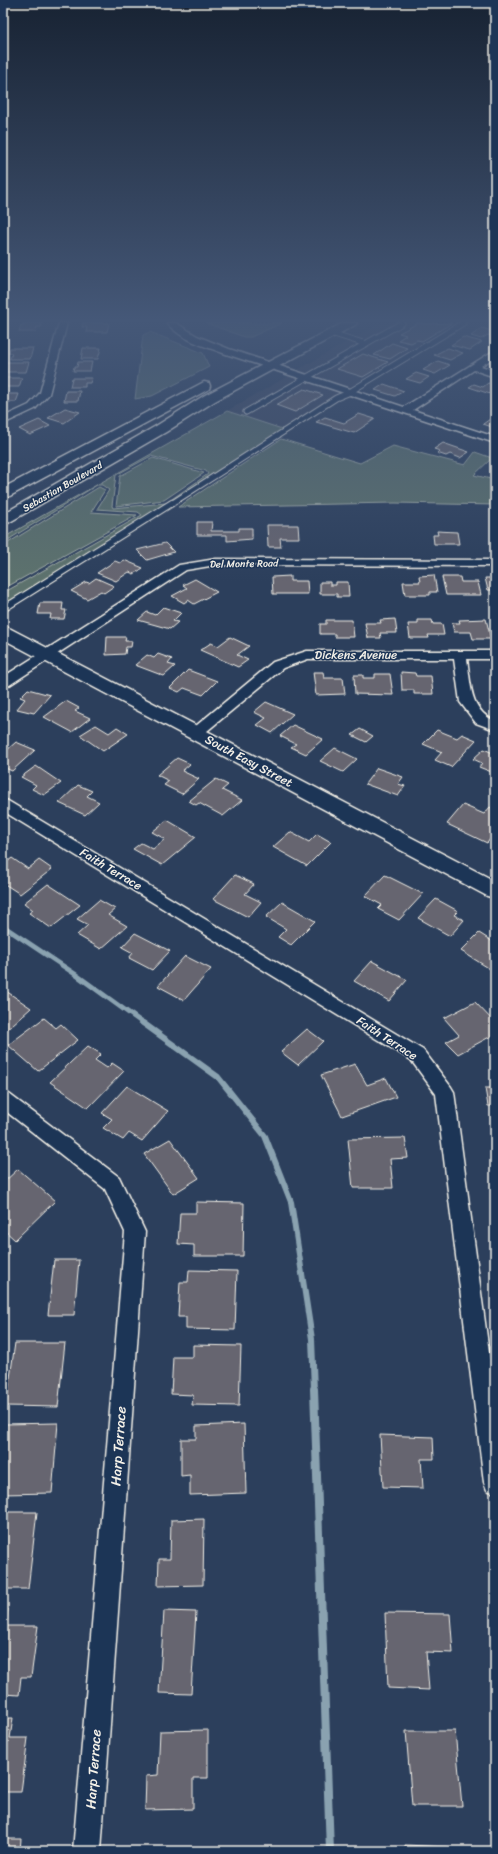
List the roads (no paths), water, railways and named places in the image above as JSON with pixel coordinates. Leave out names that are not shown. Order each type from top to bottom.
[{"type":"main road","name":"Sebastian Boulevard","points":[[3,494],[161,410]]},
{"type":"main road","name":"Sebastian Boulevard","points":[[3,520],[161,429],[192,410]]},
{"type":"main road","name":"South Easy Street","points":[[3,632],[495,890]]},
{"type":"street","points":[[3,421],[27,410]]},
{"type":"street","points":[[399,410],[495,440]]},
{"type":"street","name":"Del Monte Road","points":[[3,683],[183,567],[216,562],[495,563]]},
{"type":"street","name":"Dickens Avenue","points":[[196,732],[278,665],[307,655],[495,655]]},
{"type":"street","points":[[460,655],[467,702],[481,720],[495,726]]},
{"type":"street","name":"Faith Terrace","points":[[3,804],[418,1056],[445,1092],[495,1482]]},
{"type":"street","name":"Harp Terrace","points":[[3,1099],[112,1183],[135,1232],[87,1851]]},
{"type":"lane","points":[[246,412],[250,410]]},
{"type":"lane","points":[[3,609],[162,510],[318,410]]},
{"type":"waterway","points":[[3,926],[75,974],[144,1024]]},
{"type":"waterway","points":[[143,1023],[218,1077],[265,1136],[291,1202],[312,1339],[314,1390]]},
{"type":"waterway","points":[[314,1389],[330,1851]]}]
